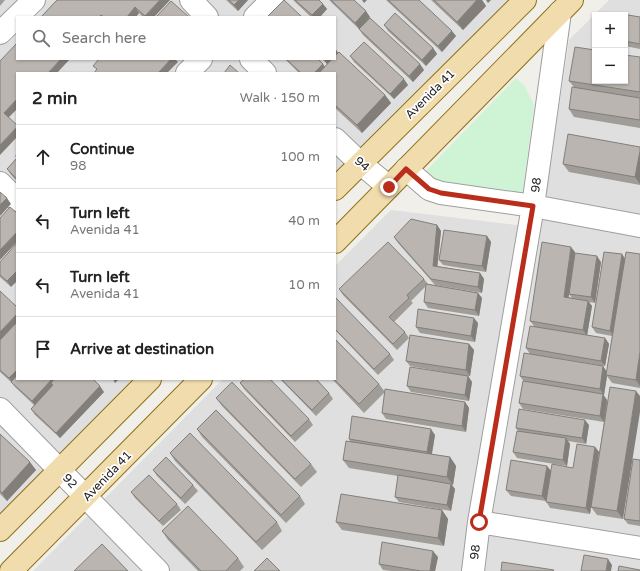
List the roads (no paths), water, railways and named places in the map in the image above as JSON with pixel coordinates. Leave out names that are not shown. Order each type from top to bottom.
[{"type":"main road","name":"Avenida 41","points":[[336,188],[525,0]]},
{"type":"main road","points":[[336,241],[566,6]]},
{"type":"main road","points":[[0,530],[149,380]]},
{"type":"main road","name":"Avenida 41","points":[[11,571],[86,497],[200,380]]},
{"type":"street","points":[[18,16],[34,0]]},
{"type":"street","points":[[191,0],[207,16]]},
{"type":"street","points":[[256,16],[272,0]]},
{"type":"street","name":"98","points":[[473,571],[479,522],[566,6]]},
{"type":"street","points":[[0,33],[16,17]]},
{"type":"street","points":[[188,72],[200,60]]},
{"type":"street","points":[[252,60],[264,72]]},
{"type":"street","name":"94","points":[[336,140],[360,163],[389,187]]},
{"type":"street","points":[[406,169],[429,189],[441,193],[533,206],[640,226]]},
{"type":"street","points":[[0,183],[16,199]]},
{"type":"street","name":"92","points":[[0,409],[158,571]]},
{"type":"street","points":[[479,522],[640,548]]}]
